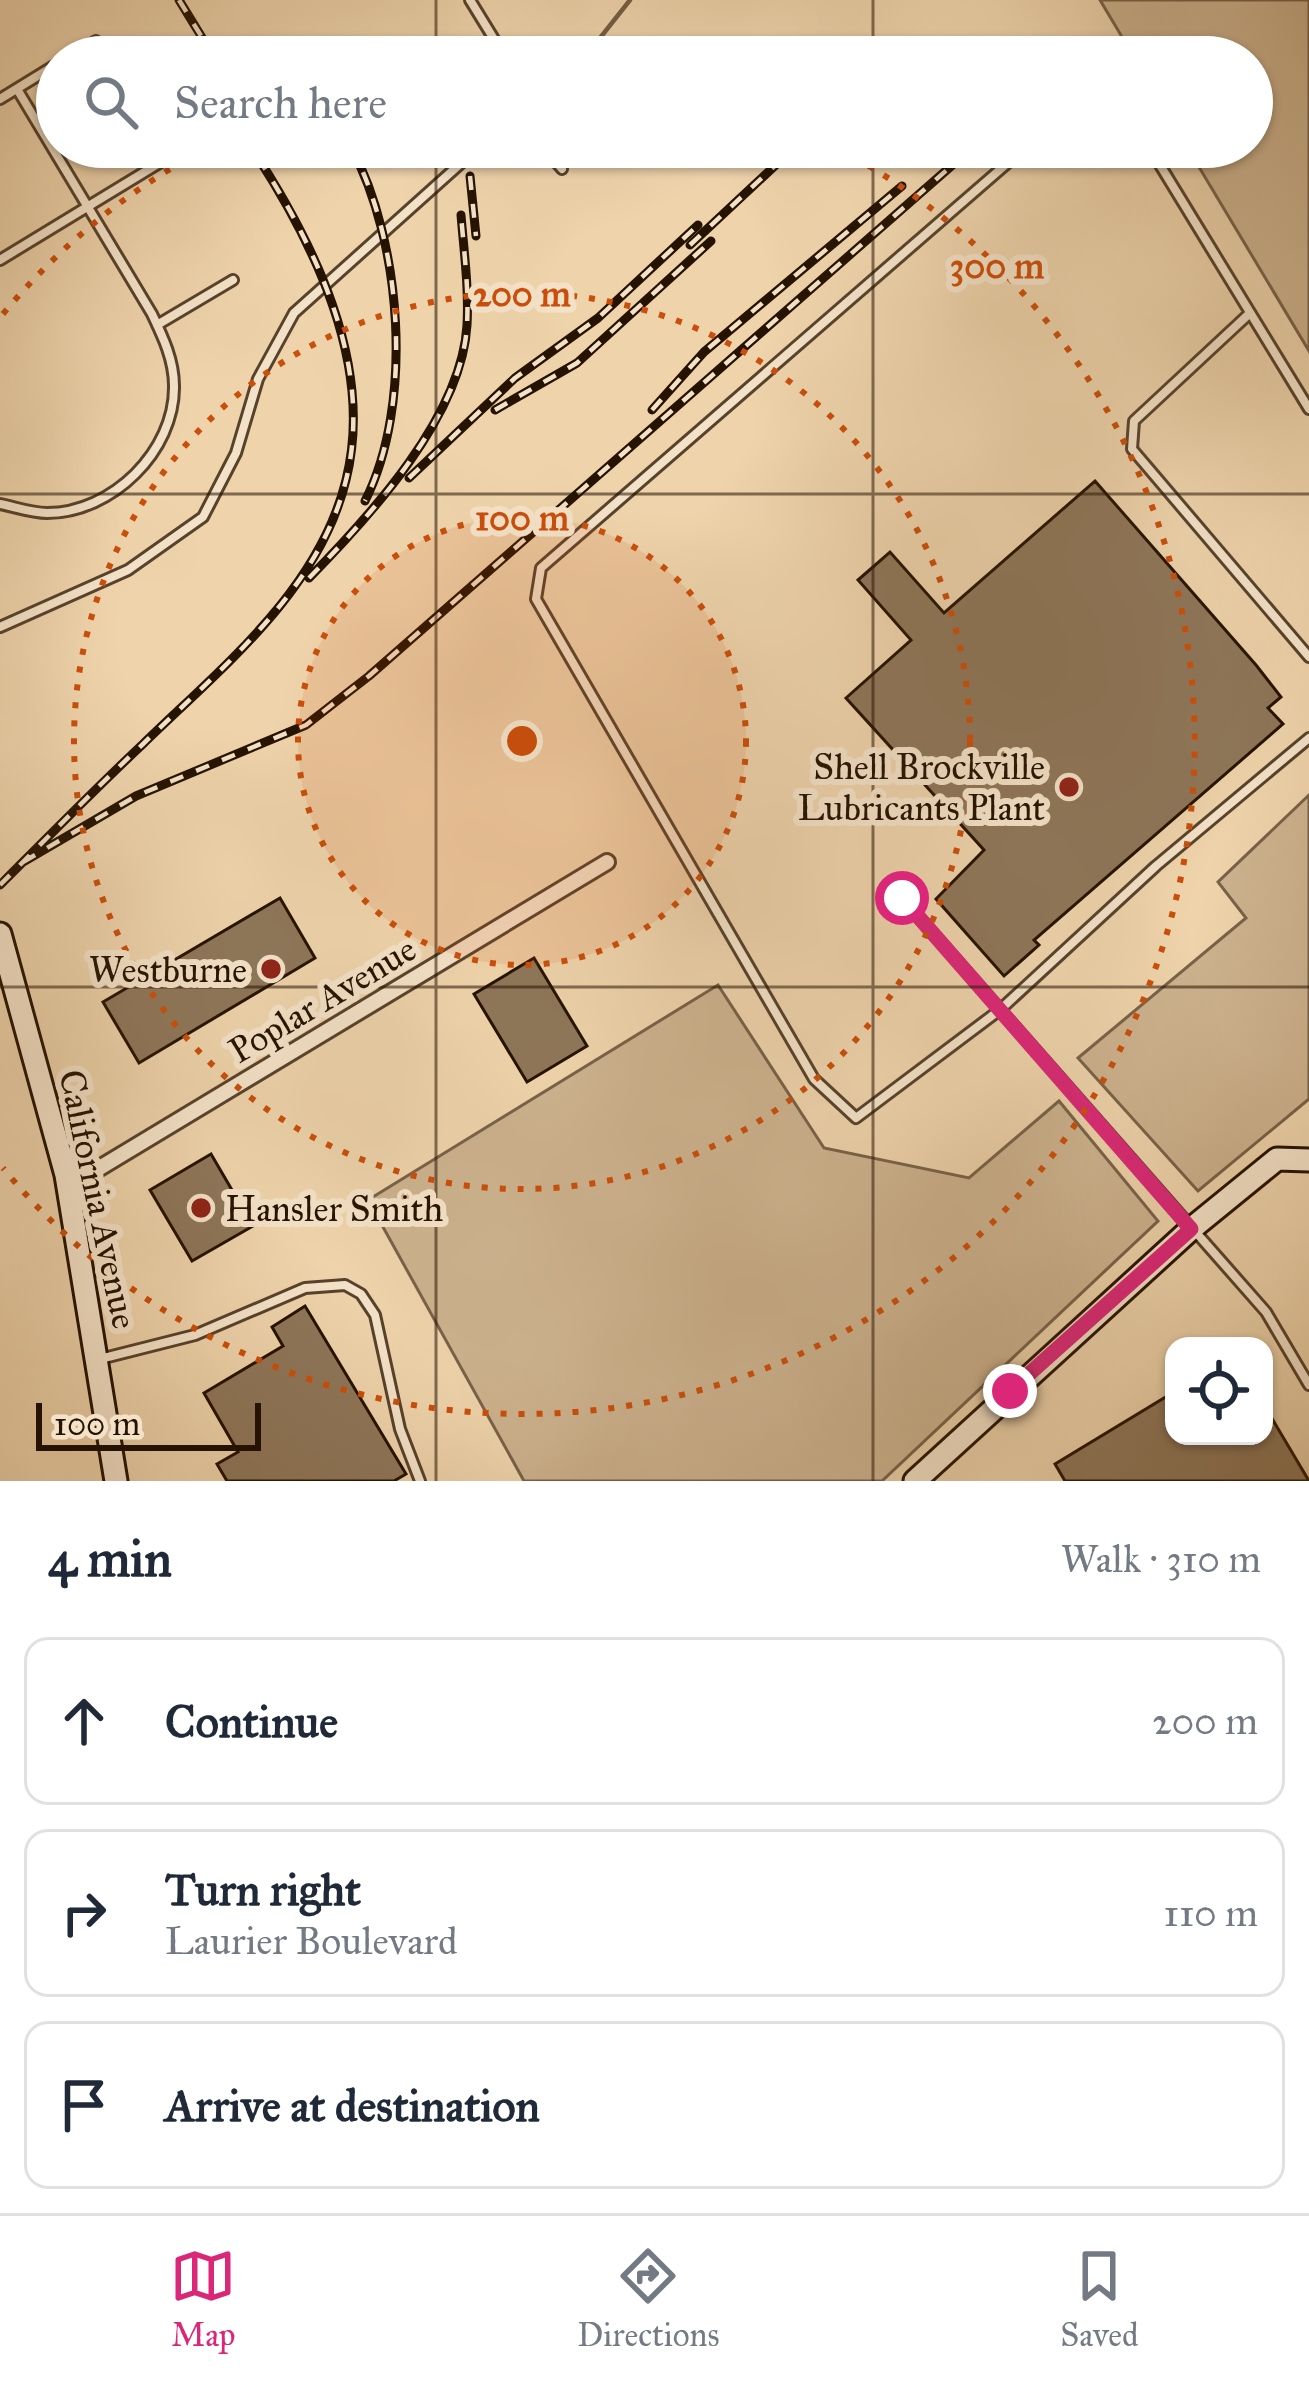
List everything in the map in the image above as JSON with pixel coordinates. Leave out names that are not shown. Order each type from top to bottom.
[{"type":"street","name":"Poplar Avenue","points":[[68,1187],[607,862]]},
{"type":"street","name":"California Avenue","points":[[0,934],[68,1187],[116,1481]]},
{"type":"street","points":[[916,1481],[1191,1229],[1277,1159],[1309,1160]]},
{"type":"lane","points":[[470,0],[492,36]]},
{"type":"lane","points":[[0,99],[36,77]]},
{"type":"lane","points":[[17,89],[36,121]]},
{"type":"lane","points":[[0,504],[48,513],[105,500],[139,472],[169,422],[174,387],[170,352],[65,168]]},
{"type":"lane","points":[[0,260],[151,168]]},
{"type":"lane","points":[[0,627],[128,570],[203,517],[236,453],[258,379],[294,313],[456,168]]},
{"type":"lane","points":[[1002,168],[541,568],[536,599],[814,1079],[856,1118],[897,1092],[1001,1009],[1156,866],[1309,738]]},
{"type":"lane","points":[[1162,168],[1309,410]]},
{"type":"lane","points":[[157,325],[233,280]]},
{"type":"lane","points":[[1250,313],[1134,421],[1132,448],[1309,656]]},
{"type":"lane","points":[[902,898],[1266,1312],[1309,1385]]},
{"type":"lane","points":[[98,1360],[195,1335],[305,1288],[345,1285],[361,1294],[375,1315],[400,1429],[421,1481]]},
{"type":"shaded area","points":[[1100,0],[1309,0],[1309,351],[1200,168],[1273,168],[1273,36],[1121,36]]},
{"type":"shaded area","points":[[1309,795],[1309,1099],[1198,1191],[1078,1058],[1246,918],[1218,882]]},
{"type":"shaded area","points":[[718,985],[824,1148],[969,1178],[1059,1101],[1158,1221],[882,1481],[524,1481],[368,1200]]},
{"type":"building","name":"Shell Brockville Lubricants Plant","points":[[1095,481],[1281,697],[1268,708],[1283,724],[1034,940],[1039,945],[1004,976],[936,899],[984,850],[846,698],[911,640],[858,580],[890,552],[944,613]]},
{"type":"building","points":[[280,898],[315,958],[139,1063],[103,1002]]},
{"type":"building","points":[[534,958],[587,1046],[527,1082],[474,994]]},
{"type":"building","name":"Hansler Smith","points":[[211,1154],[253,1226],[192,1261],[150,1190]]},
{"type":"building","points":[[305,1306],[406,1474],[394,1481],[227,1481],[217,1464],[238,1452],[204,1393],[283,1346],[272,1327]]},
{"type":"building","points":[[1165,1397],[1165,1445],[1273,1445],[1273,1420],[1309,1481],[1065,1481],[1055,1464]]},
{"type":"waterway","points":[[602,36],[630,0]]},
{"type":"railway","points":[[179,0],[201,36]]},
{"type":"railway","points":[[0,885],[264,625],[314,557],[333,520],[353,436],[345,348],[316,263],[264,168]]},
{"type":"railway","points":[[360,168],[382,229],[396,323],[391,418],[381,462],[365,501]]},
{"type":"railway","points":[[690,245],[772,168]]},
{"type":"railway","points":[[23,862],[136,796],[306,725],[369,676],[949,168]]},
{"type":"railway","points":[[470,176],[476,236]]},
{"type":"railway","points":[[652,410],[704,352],[902,186]]},
{"type":"railway","points":[[309,578],[384,495],[431,429],[449,394],[467,325],[461,215]]},
{"type":"railway","points":[[409,478],[515,378],[598,318],[698,225]]},
{"type":"railway","points":[[495,410],[577,363],[711,241]]},
{"type":"place","name":"Shell Brockville Lubricants Plant","points":[[1069,787]]},
{"type":"place","name":"Westburne","points":[[271,969]]},
{"type":"place","name":"Hansler Smith","points":[[201,1208]]},
{"type":"route","points":[[902,898],[1191,1229],[1010,1391]]}]
